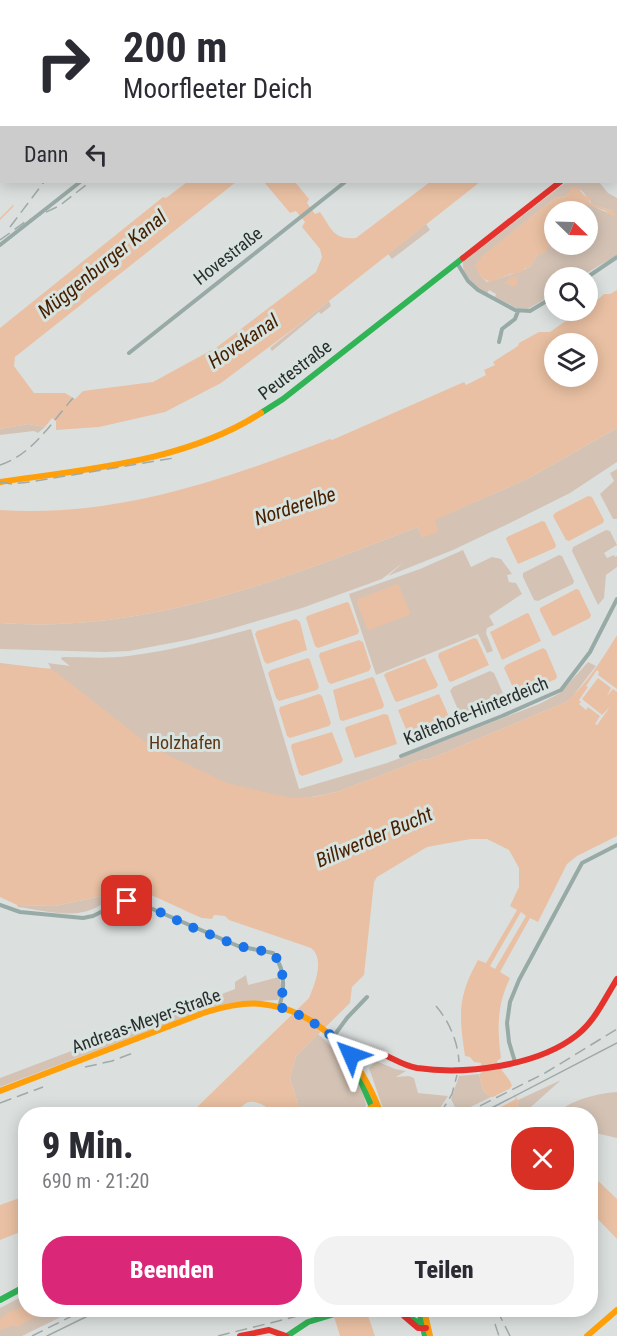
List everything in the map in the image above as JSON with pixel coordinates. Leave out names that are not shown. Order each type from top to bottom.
[{"type":"street","points":[[0,245],[79,183]]},
{"type":"street","name":"Hovestraße","points":[[129,353],[344,183]]},
{"type":"street","name":"Peutestraße","points":[[0,482],[172,453],[240,427],[284,399],[559,183]]},
{"type":"street","points":[[598,270],[617,257]]},
{"type":"street","points":[[457,263],[477,289],[518,311],[530,311],[544,303]]},
{"type":"street","points":[[499,342],[502,329],[515,319],[518,311]]},
{"type":"street","name":"Kaltehofe-Hinterdeich","points":[[401,756],[561,690],[590,652],[617,599]]},
{"type":"street","points":[[515,1062],[508,1042],[507,1023],[510,1002],[519,980],[582,863],[617,845]]},
{"type":"street","points":[[0,905],[21,912],[83,918],[93,916],[119,903],[134,901],[141,903],[238,946],[273,953],[284,982],[283,1008]]},
{"type":"street","points":[[347,1051],[364,1049],[418,1068],[460,1069],[515,1062],[548,1052],[577,1036],[617,979]]},
{"type":"street","points":[[330,1036],[368,997]]},
{"type":"street","name":"Andreas-Meyer-Straße","points":[[0,1091],[206,1012],[244,1004],[283,1008],[305,1017],[347,1051],[354,1062]]},
{"type":"street","name":"Andreas-Meyer-Straße","points":[[330,1036],[334,1044],[354,1062]]},
{"type":"street","points":[[354,1062],[361,1054],[375,1052]]},
{"type":"street","points":[[354,1062],[369,1057],[384,1057]]},
{"type":"street","points":[[354,1062],[374,1107]]},
{"type":"street","points":[[0,1300],[18,1290]]},
{"type":"street","points":[[587,1336],[617,1310]]},
{"type":"street","points":[[240,1336],[269,1330],[279,1331],[286,1336],[303,1324],[321,1317]]},
{"type":"street","points":[[408,1317],[430,1336]]},
{"type":"green space","points":[[565,183],[600,183],[608,193],[617,198],[617,255],[597,267],[544,267],[544,300],[528,309],[516,308],[495,297],[496,294],[489,290],[487,294],[470,281],[464,272],[463,262]]},
{"type":"green space","points":[[426,224],[430,230],[392,259],[388,254]]},
{"type":"green space","points":[[329,301],[331,306],[321,314],[319,312],[272,351],[270,348]]},
{"type":"green space","points":[[28,424],[45,427],[38,433],[34,431],[0,435],[0,429]]},
{"type":"green space","points":[[617,428],[617,462],[570,493],[453,550],[388,576],[404,562],[382,579],[302,608],[220,632],[129,651],[0,649],[0,623],[55,624],[108,620],[161,611],[214,599],[265,583],[418,527],[422,537],[434,520],[529,478]]},
{"type":"green space","points":[[617,469],[617,519],[613,519],[600,494],[614,481],[610,473]]},
{"type":"green space","points":[[606,530],[610,531],[617,545],[604,553],[607,558],[617,556],[617,567],[606,575],[604,598],[598,605],[572,551],[573,547]]},
{"type":"green space","points":[[463,550],[471,567],[492,557],[501,559],[512,574],[507,575],[509,582],[516,583],[522,594],[489,616],[494,625],[487,628],[486,633],[493,651],[487,653],[478,634],[376,675],[349,594],[420,569]]},
{"type":"green space","points":[[559,555],[562,556],[574,581],[573,584],[538,601],[534,600],[523,573]]},
{"type":"green space","name":"Holzhafen","points":[[251,629],[299,789],[387,763],[539,704],[560,693],[588,662],[596,666],[566,702],[430,759],[421,760],[337,792],[301,799],[0,814],[0,663],[49,669],[51,668],[48,663],[70,666],[61,659],[62,657],[112,657],[143,654],[190,645]]},
{"type":"green space","points":[[490,671],[494,673],[506,700],[504,704],[467,720],[462,719],[450,691],[453,687]]},
{"type":"green space","points":[[116,893],[100,906],[78,913],[47,912],[17,905],[55,906]]},
{"type":"green space","points":[[246,975],[248,985],[279,977],[282,988],[278,1000],[237,1002],[214,1006],[0,1087],[0,1078],[235,989],[235,982]]},
{"type":"green space","points":[[318,1034],[341,1057],[355,1077],[366,1106],[299,1107],[290,1078],[296,1056]]},
{"type":"green space","points":[[376,1061],[406,1071],[396,1077],[414,1078],[418,1093],[448,1096],[441,1107],[383,1107],[369,1068]]},
{"type":"green space","points":[[479,1074],[483,1090],[491,1097],[470,1107],[455,1107],[451,1099],[459,1076]]},
{"type":"green space","points":[[561,1080],[531,1107],[518,1107],[518,1100]]},
{"type":"green space","points":[[617,1092],[617,1138],[598,1134],[598,1107],[565,1107],[597,1095]]},
{"type":"green space","points":[[18,1299],[18,1317],[61,1317],[22,1336],[0,1336],[0,1308]]},
{"type":"water","points":[[186,183],[235,183],[15,357],[14,366],[34,393],[65,393],[75,399],[83,391],[153,382],[217,347],[316,272],[322,257],[320,249],[302,227],[305,222],[296,211],[290,213],[265,183],[296,183],[309,199],[307,203],[315,214],[320,212],[334,232],[342,237],[356,238],[429,183],[479,183],[221,383],[165,412],[99,427],[56,430],[56,421],[52,418],[45,427],[28,424],[0,429],[0,328],[163,197],[166,198]]},
{"type":"water","points":[[572,187],[578,188],[592,199],[589,201],[551,201],[566,196]]},
{"type":"water","points":[[598,206],[613,211],[616,215],[613,216]]},
{"type":"water","points":[[544,207],[544,253],[538,254],[527,269],[520,273],[509,274],[510,277],[515,276],[518,279],[516,286],[512,287],[504,283],[510,278],[508,275],[490,282],[482,278],[475,266],[482,256]]},
{"type":"water","name":"Norderelbe","points":[[617,290],[617,428],[529,478],[435,520],[438,532],[422,538],[418,527],[265,583],[214,599],[161,611],[108,620],[55,624],[0,623],[0,510],[43,511],[127,502],[209,482],[332,440],[464,382],[466,385],[486,375],[484,370],[495,365],[493,362],[539,332],[550,332],[566,321],[598,321],[598,299],[604,294]]},
{"type":"water","points":[[588,496],[592,497],[604,520],[603,523],[569,541],[566,540],[553,516]]},
{"type":"water","points":[[542,521],[545,522],[556,545],[555,548],[518,564],[507,537]]},
{"type":"water","points":[[397,584],[409,615],[369,630],[357,602],[358,599]]},
{"type":"water","points":[[576,589],[579,590],[591,615],[590,618],[554,636],[540,608]]},
{"type":"water","points":[[347,602],[359,631],[358,634],[318,648],[315,646],[307,616]]},
{"type":"water","points":[[527,613],[541,641],[502,660],[490,632]]},
{"type":"water","points":[[296,619],[300,622],[307,650],[267,664],[255,634],[257,631]]},
{"type":"water","name":"Billwerder Bucht","points":[[617,635],[617,836],[577,856],[567,864],[538,922],[530,918],[500,972],[510,978],[500,1007],[501,1058],[497,1061],[511,1082],[510,1088],[518,1100],[517,1107],[499,1107],[494,1097],[483,1090],[479,1074],[484,1071],[481,1063],[474,1062],[470,1057],[465,1056],[463,1042],[461,1007],[466,985],[478,960],[486,963],[517,910],[510,906],[519,887],[519,868],[509,850],[487,839],[471,839],[427,847],[377,877],[374,882],[364,975],[352,987],[350,1003],[296,1056],[290,1078],[299,1107],[265,1107],[251,1102],[242,1107],[197,1107],[309,998],[318,972],[317,958],[311,948],[229,920],[225,916],[214,915],[212,919],[202,918],[134,889],[55,906],[17,905],[0,897],[0,664],[52,669],[153,748],[227,783],[292,798],[337,792],[421,760],[430,759],[566,702],[600,662]],"holes":[[[521,912],[526,916],[495,969],[490,966]]]},
{"type":"water","points":[[474,638],[477,639],[489,665],[449,681],[438,656],[439,653]]},
{"type":"water","points":[[359,640],[363,642],[371,667],[369,671],[331,684],[328,682],[320,653]]},
{"type":"water","points":[[543,648],[557,676],[556,679],[519,695],[516,694],[504,668]]},
{"type":"water","points":[[308,658],[319,687],[317,690],[279,701],[268,673]]},
{"type":"water","points":[[425,658],[438,685],[436,688],[395,701],[384,675]]},
{"type":"water","points":[[372,677],[384,705],[383,708],[340,720],[333,690]]},
{"type":"water","points":[[319,694],[322,696],[331,723],[329,726],[290,738],[287,736],[280,707]]},
{"type":"water","points":[[439,694],[451,723],[410,739],[398,710]]},
{"type":"water","points":[[384,714],[388,715],[397,744],[355,758],[346,727]]},
{"type":"water","points":[[332,732],[343,760],[341,763],[302,776],[299,774],[292,744]]},
{"type":"water","points":[[598,1181],[617,1199],[617,1239],[598,1219]]},
{"type":"water","points":[[18,1199],[18,1233],[0,1240],[0,1205]]},
{"type":"water","points":[[18,1309],[18,1317],[36,1317],[16,1327],[13,1325],[0,1330],[0,1319]]},
{"type":"water","points":[[334,1317],[368,1317],[375,1336],[340,1336]]},
{"type":"pier","points":[[597,670],[598,675],[617,689],[617,692],[613,689],[607,696],[611,688],[598,678],[582,699],[602,715],[610,707],[597,725],[595,724],[600,716],[588,707],[586,710],[579,704],[581,702],[579,700]]},
{"type":"pier","points":[[511,1088],[516,1099],[498,1107],[493,1097]]},
{"type":"waterway","points":[[0,219],[13,206]]},
{"type":"tram line","points":[[494,1107],[617,1043]]},
{"type":"tram line","points":[[47,1336],[86,1317]]},
{"type":"railway","points":[[10,227],[43,183]]},
{"type":"railway","points":[[0,240],[25,222],[59,206],[89,183]]},
{"type":"railway","points":[[0,465],[32,446],[73,398]]},
{"type":"railway","points":[[0,482],[12,484],[30,482],[174,458]]},
{"type":"railway","points":[[436,1006],[452,1032],[459,1062]]},
{"type":"railway","points":[[478,1107],[545,1073],[617,1029]]},
{"type":"railway","points":[[85,1067],[133,1053]]},
{"type":"railway","points":[[444,1107],[452,1094],[457,1075]]},
{"type":"railway","points":[[0,1103],[43,1087]]},
{"type":"railway","points":[[32,1336],[70,1317]]},
{"type":"railway","points":[[218,1336],[294,1317]]},
{"type":"railway","points":[[500,1317],[510,1336]]},
{"type":"railway","points":[[495,1324],[499,1336]]},
{"type":"traffic: fast","points":[[261,413],[283,399],[463,258]]},
{"type":"traffic: fast","points":[[333,1038],[334,1044],[359,1077],[372,1107]]},
{"type":"traffic: fast","points":[[356,1065],[369,1057],[380,1056]]},
{"type":"traffic: fast","points":[[0,1300],[18,1290]]},
{"type":"traffic: fast","points":[[287,1336],[308,1322],[325,1317]]},
{"type":"traffic: fast","points":[[409,1317],[423,1325]]},
{"type":"traffic: fast","points":[[421,1317],[425,1336]]},
{"type":"traffic: slow","points":[[0,482],[101,467],[168,453],[232,430],[261,413]]},
{"type":"traffic: slow","points":[[0,1091],[206,1012],[233,1005],[261,1004],[283,1008],[321,1027],[350,1057],[373,1094],[378,1107]]},
{"type":"traffic: slow","points":[[352,1060],[356,1056],[370,1052]]},
{"type":"traffic: slow","points":[[587,1336],[617,1310]]},
{"type":"traffic: slow","points":[[426,1317],[430,1336]]},
{"type":"traffic: jam","points":[[463,258],[559,183]]},
{"type":"traffic: jam","points":[[347,1051],[372,1050],[410,1066],[436,1070],[479,1069],[522,1061],[561,1046],[577,1035],[594,1016],[617,979]]},
{"type":"traffic: jam","points":[[405,1317],[418,1328],[426,1328]]},
{"type":"traffic: jam","points":[[240,1336],[269,1330],[286,1336]]},
{"type":"route","points":[[127,901],[141,903],[238,946],[273,953],[284,982],[284,993],[279,1007],[315,1023],[338,1041],[351,1055]]},
{"type":"water label","name":"Müggenburger Kanal","points":[[102,264]]},
{"type":"water label","name":"Hovekanal","points":[[243,341]]}]
